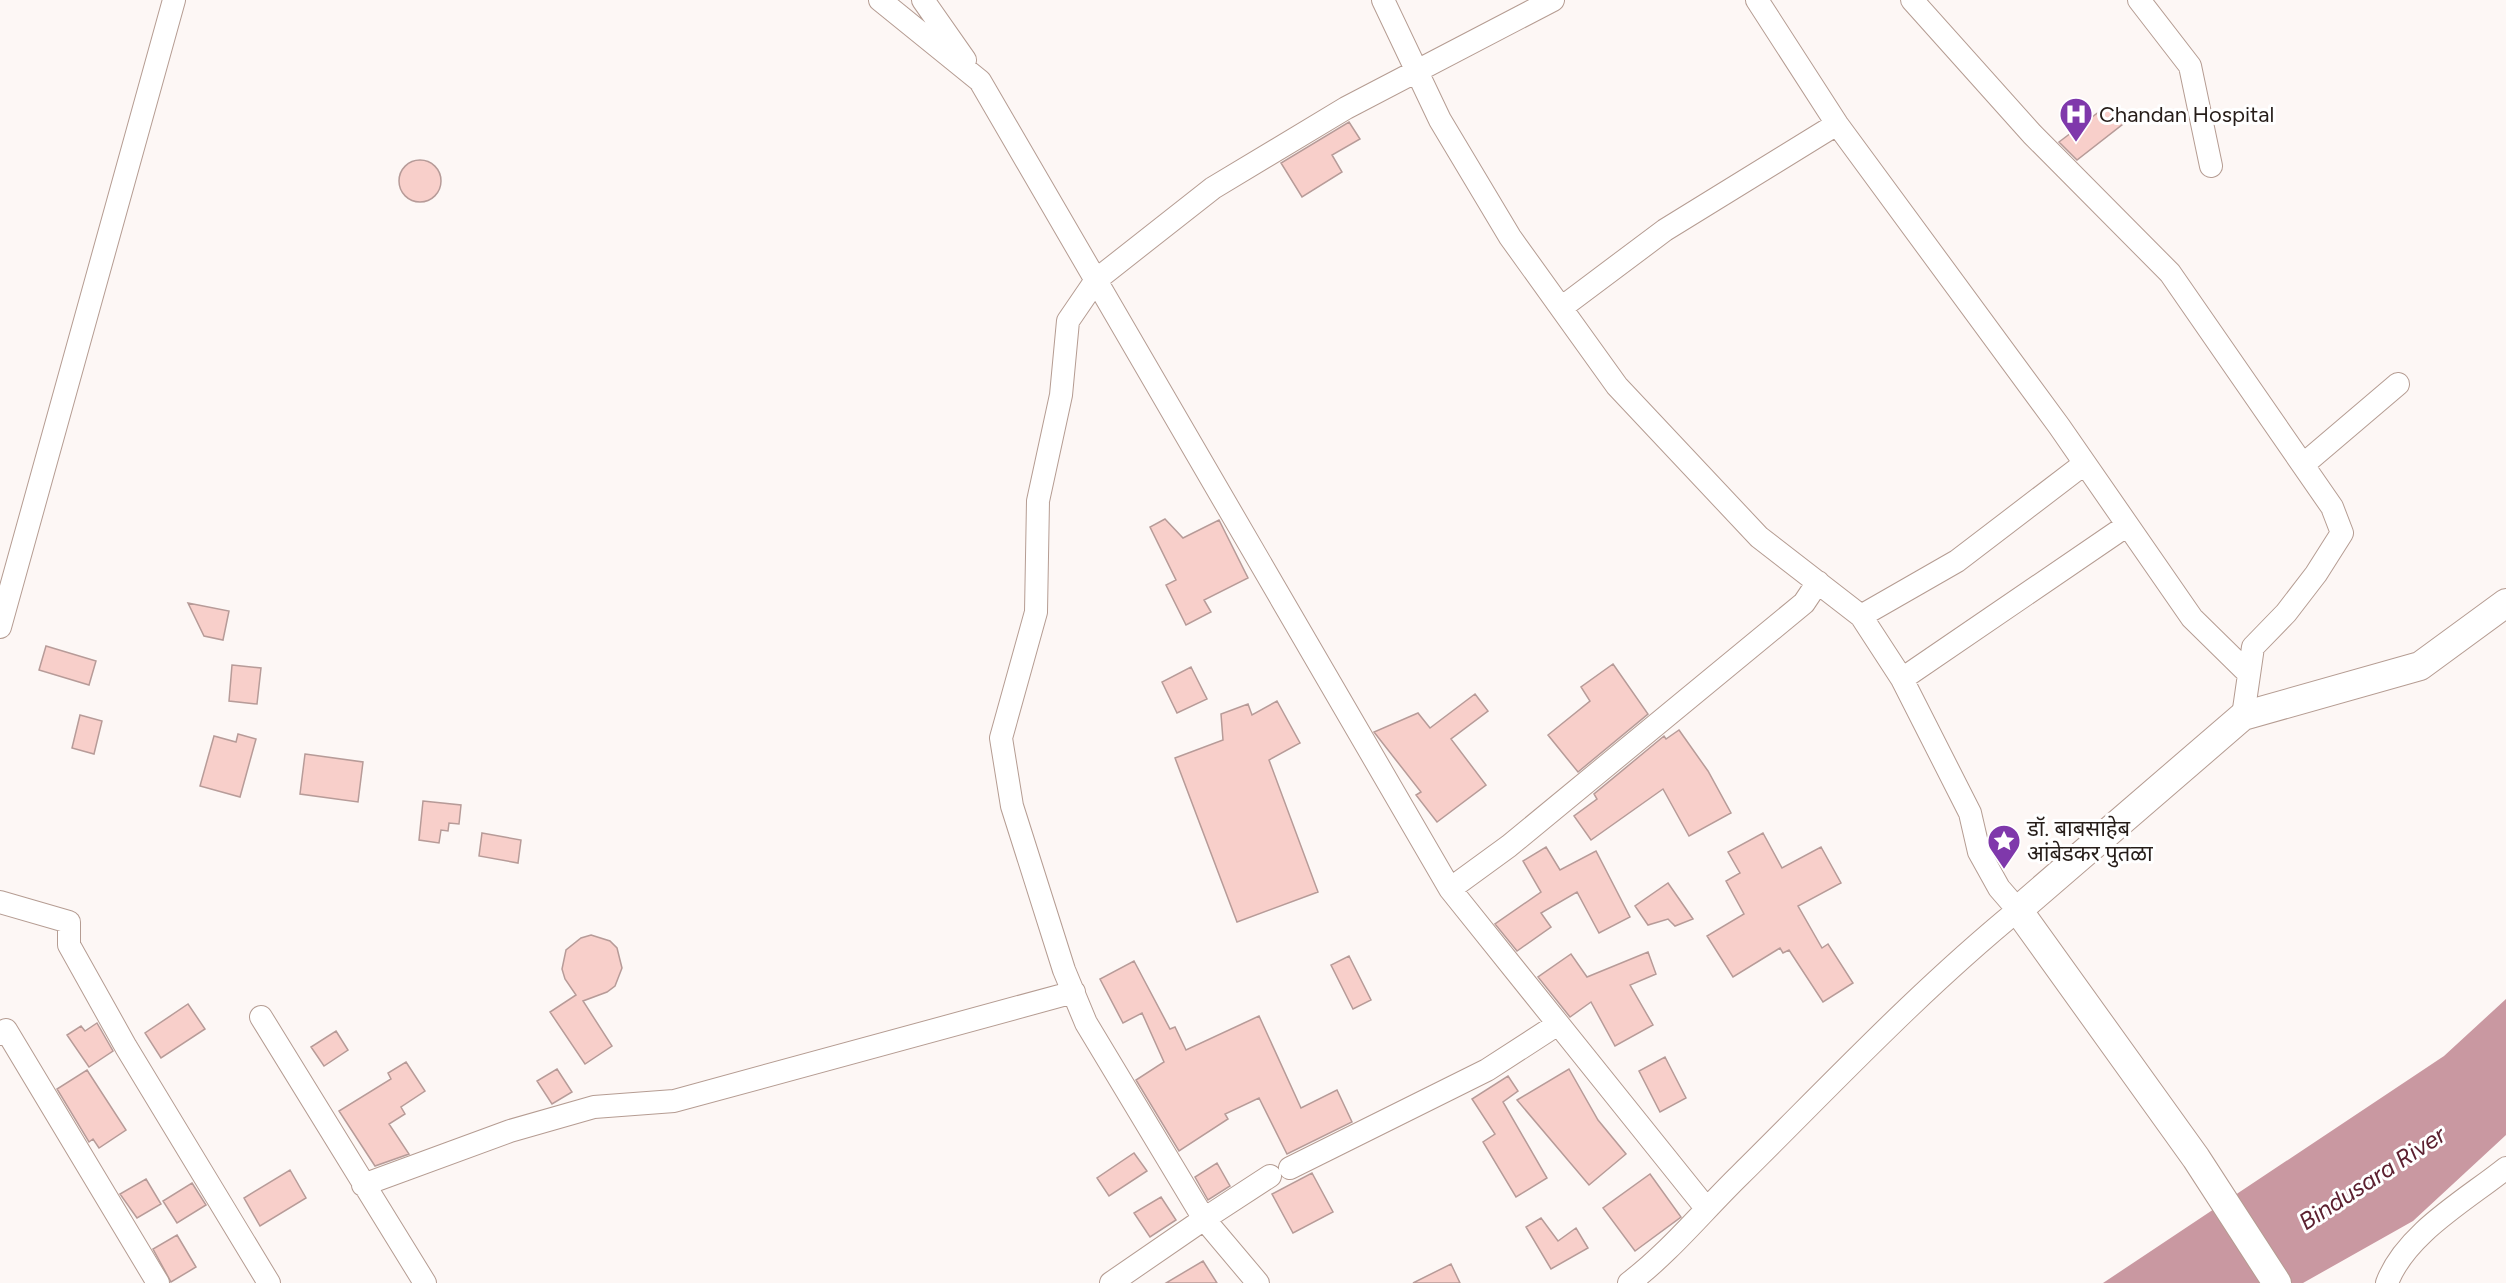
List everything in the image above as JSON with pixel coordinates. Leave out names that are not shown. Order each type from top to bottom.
[{"type":"main road","points":[[2277,1283],[2196,1158],[2018,910],[2243,716],[2420,666],[2506,603]]},
{"type":"street","points":[[0,627],[174,0]]},
{"type":"street","points":[[880,0],[980,81]]},
{"type":"street","points":[[923,0],[980,81],[1450,890],[1706,1208]]},
{"type":"street","points":[[1383,0],[1440,120],[1510,237],[1617,386],[1760,537],[1861,616],[1902,679],[1970,813],[1979,852],[1999,888],[2018,910],[1955,962],[1706,1208],[1655,1263],[1629,1283]]},
{"type":"street","points":[[1258,1283],[1204,1219],[1086,1023],[1064,970],[1012,807],[1001,738],[1036,612],[1038,501],[1061,395],[1068,321],[1096,280],[1213,188],[1346,108],[1553,0]]},
{"type":"street","points":[[1757,0],[1837,124],[1949,274],[2192,618],[2249,674]]},
{"type":"street","points":[[1912,0],[2032,134],[2170,273],[2332,507],[2342,532],[2329,556],[2286,614],[2253,647],[2243,716]]},
{"type":"street","points":[[2139,0],[2190,66],[2211,166]]},
{"type":"street","points":[[1561,308],[1665,230],[1837,124]]},
{"type":"street","points":[[2304,464],[2398,384]]},
{"type":"street","points":[[1861,616],[1957,561],[2084,464]]},
{"type":"street","points":[[1902,679],[2126,525]]},
{"type":"street","points":[[1450,890],[1509,846],[1804,603],[1818,582]]},
{"type":"street","points":[[0,902],[69,922],[69,945],[126,1047],[268,1283]]},
{"type":"street","points":[[363,1185],[510,1131],[594,1107],[674,1101],[1074,992]]},
{"type":"street","points":[[261,1017],[425,1283]]},
{"type":"street","points":[[1111,1283],[1204,1219],[1280,1172],[1487,1070],[1558,1024]]},
{"type":"street","points":[[0,1034],[6,1030],[158,1283]]},
{"type":"street","points":[[2387,1283],[2392,1269],[2411,1243],[2506,1169]]},
{"type":"water","name":"Bindusara River","points":[[2506,999],[2506,1135],[2413,1221],[2303,1283],[2103,1283],[2444,1056]]},
{"type":"building","points":[[2108,105],[2123,124],[2077,160],[2059,142]]},
{"type":"building","points":[[1349,122],[1360,139],[1332,155],[1342,172],[1302,197],[1281,163]]},
{"type":"building","points":[[420,160],[428,161],[435,166],[440,173],[440,189],[435,196],[428,201],[420,202],[412,201],[405,196],[400,189],[399,181],[400,173],[405,166],[412,161]]},
{"type":"building","points":[[1165,519],[1183,538],[1219,520],[1248,578],[1204,600],[1211,612],[1186,625],[1166,585],[1176,580],[1150,527]]},
{"type":"building","points":[[188,603],[229,611],[223,640],[204,636]]},
{"type":"building","points":[[46,646],[96,661],[89,685],[39,670]]},
{"type":"building","points":[[1613,664],[1648,714],[1578,772],[1548,735],[1590,701],[1581,687]]},
{"type":"building","points":[[232,665],[261,668],[257,704],[229,701]]},
{"type":"building","points":[[1191,667],[1207,699],[1177,713],[1162,682]]},
{"type":"building","points":[[1475,694],[1488,711],[1451,739],[1486,785],[1437,822],[1416,795],[1421,792],[1374,732],[1418,713],[1430,728]]},
{"type":"building","points":[[1277,701],[1300,743],[1269,760],[1318,892],[1237,922],[1175,758],[1223,740],[1221,714],[1248,704],[1252,715]]},
{"type":"building","points":[[80,715],[102,721],[94,754],[72,748]]},
{"type":"building","points":[[1679,730],[1708,771],[1731,813],[1689,836],[1663,789],[1591,840],[1574,816],[1597,799],[1594,794],[1664,736],[1666,739]]},
{"type":"building","points":[[238,734],[256,739],[240,797],[200,786],[214,736],[236,742]]},
{"type":"building","points":[[305,754],[363,762],[358,802],[300,794]]},
{"type":"building","points":[[423,801],[461,805],[459,824],[449,823],[448,831],[441,830],[439,843],[419,840]]},
{"type":"building","points":[[482,833],[521,840],[518,863],[479,856]]},
{"type":"building","points":[[1763,833],[1782,868],[1821,847],[1841,883],[1798,906],[1822,948],[1828,944],[1853,983],[1823,1002],[1789,950],[1783,953],[1780,948],[1733,977],[1707,936],[1744,914],[1726,881],[1740,873],[1728,852]]},
{"type":"building","points":[[1546,847],[1560,870],[1596,851],[1630,917],[1599,933],[1577,892],[1541,913],[1551,927],[1517,951],[1495,924],[1541,892],[1523,861]]},
{"type":"building","points":[[1668,883],[1693,919],[1675,926],[1668,919],[1648,925],[1635,906]]},
{"type":"building","points":[[591,935],[610,941],[617,948],[622,968],[615,986],[607,992],[583,1001],[612,1046],[585,1064],[550,1012],[576,995],[565,979],[562,969],[566,950],[581,938]]},
{"type":"building","points":[[1648,952],[1656,974],[1630,985],[1653,1025],[1615,1046],[1591,1002],[1570,1017],[1538,977],[1571,954],[1587,977]]},
{"type":"building","points":[[1349,956],[1371,1000],[1353,1009],[1331,965]]},
{"type":"building","points":[[1134,961],[1170,1029],[1175,1027],[1186,1050],[1259,1016],[1301,1108],[1337,1090],[1352,1122],[1287,1154],[1259,1098],[1225,1114],[1228,1119],[1179,1151],[1136,1080],[1164,1062],[1142,1013],[1123,1023],[1100,979]]},
{"type":"building","points":[[188,1004],[205,1029],[161,1058],[145,1033]]},
{"type":"building","points":[[97,1023],[113,1051],[89,1067],[67,1035],[81,1026],[85,1031]]},
{"type":"building","points":[[336,1031],[348,1050],[324,1066],[311,1047]]},
{"type":"building","points":[[1665,1057],[1686,1098],[1660,1112],[1639,1071]]},
{"type":"building","points":[[406,1062],[425,1091],[401,1107],[405,1114],[389,1124],[409,1154],[375,1166],[339,1111],[391,1079],[388,1073]]},
{"type":"building","points":[[557,1069],[572,1092],[552,1104],[537,1081]]},
{"type":"building","points":[[1569,1069],[1598,1120],[1626,1154],[1589,1185],[1517,1100]]},
{"type":"building","points":[[87,1070],[126,1130],[99,1148],[93,1139],[89,1142],[57,1089]]},
{"type":"building","points":[[1508,1076],[1518,1091],[1503,1102],[1547,1178],[1516,1197],[1483,1142],[1495,1134],[1472,1099]]},
{"type":"building","points":[[1134,1153],[1147,1171],[1109,1196],[1097,1178]]},
{"type":"building","points":[[1217,1163],[1230,1186],[1208,1200],[1195,1177]]},
{"type":"building","points":[[290,1170],[306,1198],[260,1226],[244,1198]]},
{"type":"building","points":[[1312,1173],[1333,1212],[1293,1233],[1272,1194]]},
{"type":"building","points":[[1650,1174],[1681,1217],[1635,1251],[1603,1208]]},
{"type":"building","points":[[146,1179],[161,1204],[137,1218],[120,1194]]},
{"type":"building","points":[[192,1183],[206,1205],[177,1223],[163,1201]]},
{"type":"building","points":[[1161,1197],[1176,1220],[1150,1237],[1134,1213]]},
{"type":"building","points":[[1541,1218],[1558,1241],[1576,1228],[1588,1248],[1551,1269],[1526,1227]]},
{"type":"building","points":[[177,1235],[196,1267],[171,1282],[153,1249]]},
{"type":"building","points":[[1203,1261],[1217,1283],[1166,1283]]},
{"type":"building","points":[[1451,1264],[1460,1283],[1413,1283]]},
{"type":"place","name":"Chandan Hospital","points":[[2076,143]]},
{"type":"place","name":"डॉ. बाबसाहेब आंबेडकर पुतळा","points":[[2004,870]]}]
